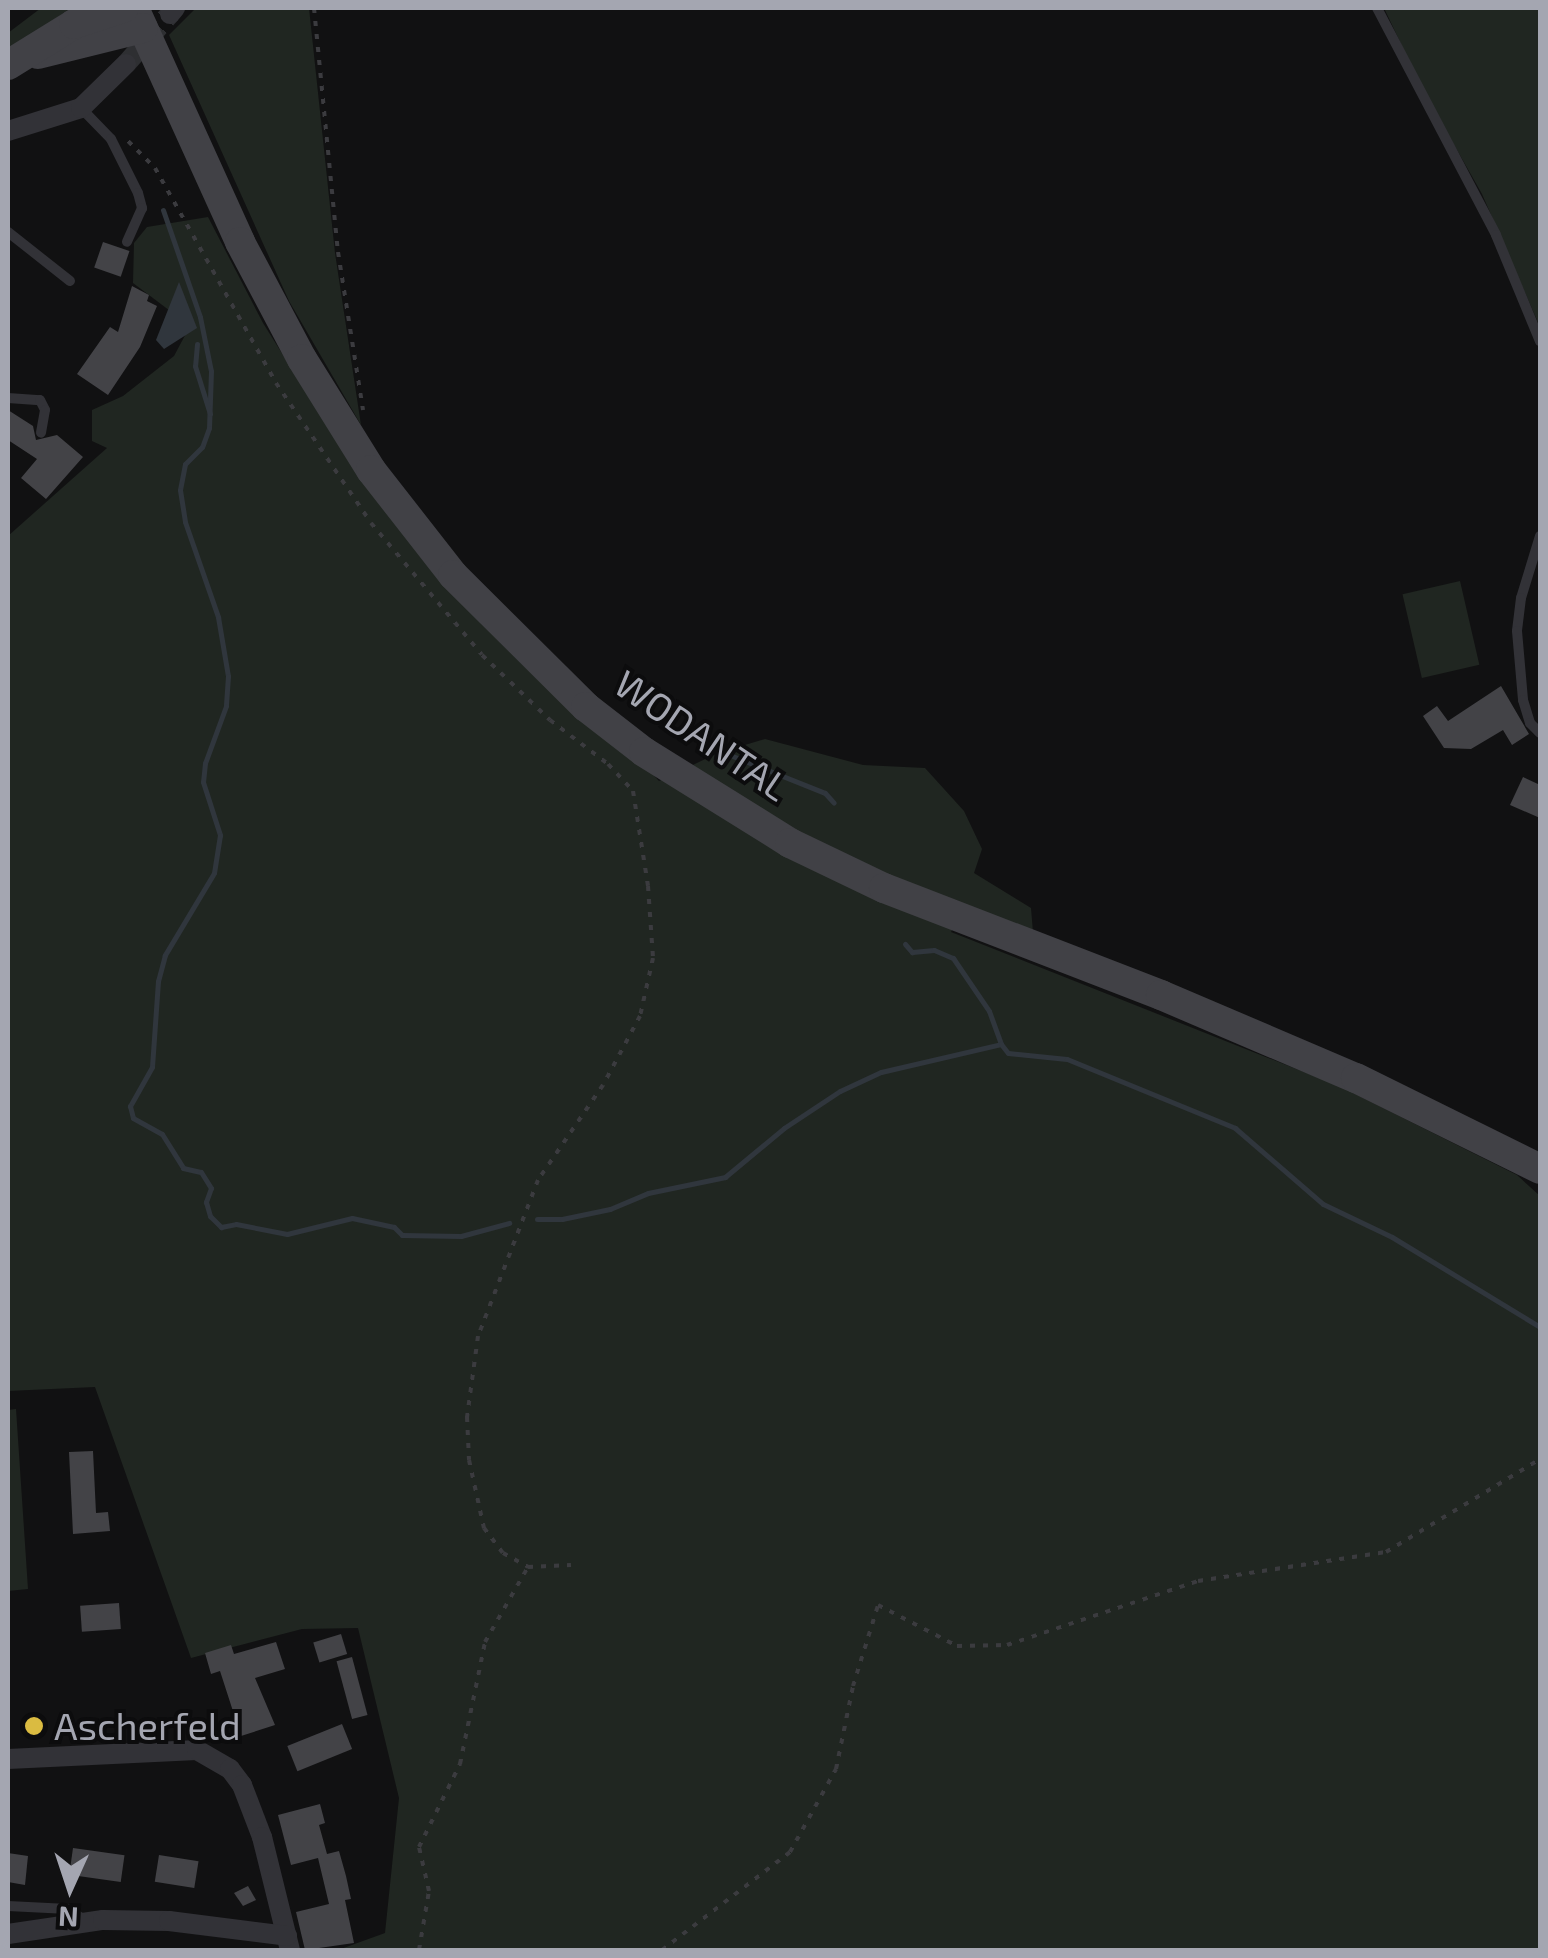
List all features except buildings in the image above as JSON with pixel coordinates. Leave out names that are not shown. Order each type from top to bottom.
[{"type":"main road","points":[[19,60],[78,16],[133,14]]},
{"type":"main road","points":[[19,60],[75,48],[133,14]]},
{"type":"main road","name":"WODANTAL","points":[[133,14],[240,242],[302,359],[371,470],[453,574],[586,707],[644,752],[790,843],[884,888],[1161,995],[1356,1078],[1540,1170]]},
{"type":"street","points":[[8,131],[82,108],[126,64]]},
{"type":"street","points":[[8,1758],[197,1750],[230,1769],[242,1785],[262,1837],[288,1943],[169,1920],[87,1922],[8,1934]]},
{"type":"lane","points":[[1377,8],[1496,235],[1540,341]]},
{"type":"lane","points":[[82,108],[111,139],[138,192],[142,208],[128,242]]},
{"type":"lane","points":[[8,232],[70,281]]},
{"type":"lane","points":[[8,398],[40,400],[44,410],[41,433]]},
{"type":"lane","points":[[1540,536],[1521,598],[1518,631],[1523,700],[1530,723],[1540,733]]},
{"type":"lane","points":[[8,1906],[68,1910],[87,1922]]},
{"type":"path","points":[[314,8],[338,252],[365,424]]},
{"type":"path","points":[[119,132],[155,168],[276,383],[372,523],[482,655],[550,720],[608,764],[633,791],[653,958],[640,1016],[603,1086],[538,1180],[478,1336],[471,1376],[469,1460],[484,1528],[503,1553],[528,1567],[571,1565]]},
{"type":"path","points":[[662,1950],[790,1852],[836,1768],[878,1605],[957,1646],[1007,1645],[1198,1581],[1386,1552],[1540,1459]]},
{"type":"path","points":[[418,1950],[428,1891],[419,1847],[460,1764],[484,1642],[528,1567]]},
{"type":"shaded area","points":[[41,8],[71,8],[8,52],[8,33]]},
{"type":"shaded area","points":[[196,8],[309,8],[335,253],[361,425],[289,301],[169,35]]},
{"type":"shaded area","points":[[1384,8],[1540,8],[1540,327],[1482,194],[1423,90]]},
{"type":"shaded area","points":[[208,217],[263,323],[313,403],[659,781],[718,753],[765,739],[863,765],[925,768],[964,811],[982,849],[974,873],[1031,908],[1033,932],[963,911],[951,932],[1339,1086],[1517,1175],[1540,1196],[1540,1950],[338,1950],[385,1933],[399,1798],[358,1628],[302,1629],[191,1658],[95,1387],[8,1391],[8,536],[107,448],[92,441],[92,410],[123,396],[174,356],[190,326],[133,283],[134,243],[147,227]]},
{"type":"shaded area","points":[[179,282],[197,328],[164,349],[156,340]]},
{"type":"shaded area","points":[[1460,581],[1479,665],[1422,678],[1403,594]]},
{"type":"shaded area","points":[[16,1409],[28,1589],[8,1591],[8,1410]]},
{"type":"waterway","points":[[163,210],[200,317],[211,371],[209,428],[202,447],[185,464],[180,490],[185,522],[218,617],[228,676],[226,706],[205,763],[203,782],[220,835],[214,873],[165,955],[158,981],[152,1067],[130,1106],[133,1118],[162,1134],[183,1168],[201,1172],[211,1188],[206,1202],[210,1216],[221,1227],[236,1224],[287,1234],[352,1218],[394,1227],[402,1235],[461,1236],[509,1223]]},
{"type":"waterway","points":[[197,344],[195,366],[210,414]]},
{"type":"waterway","points":[[730,755],[825,793],[834,803]]},
{"type":"waterway","points":[[905,944],[912,952],[934,950],[953,958],[989,1011],[1001,1044]]},
{"type":"waterway","points":[[537,1219],[562,1219],[610,1209],[648,1193],[725,1177],[784,1128],[840,1091],[881,1072],[1001,1044],[1008,1053],[1067,1059],[1235,1128],[1323,1204],[1392,1237],[1540,1327]]},
{"type":"tunnel","points":[[126,64],[170,14]]},
{"type":"place","name":"Ascherfeld","points":[[34,1726]]}]
